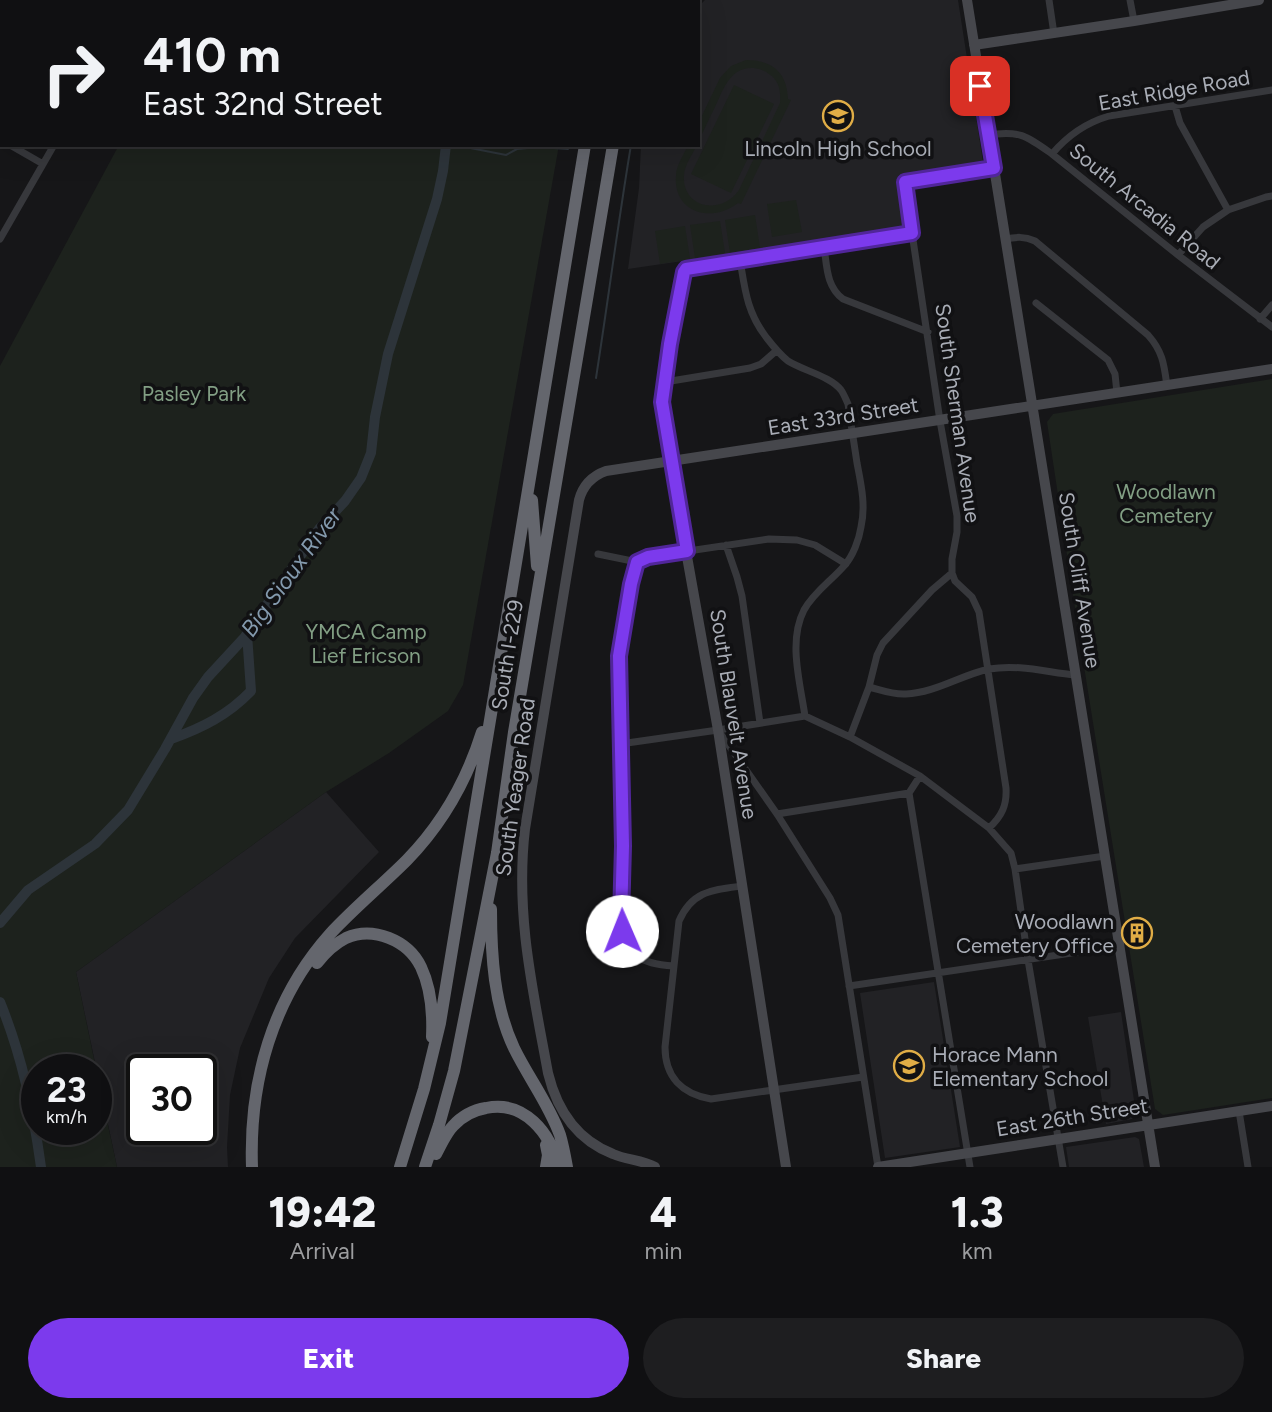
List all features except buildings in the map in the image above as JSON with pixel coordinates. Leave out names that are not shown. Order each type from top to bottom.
[{"type":"highway","name":"South I-229","points":[[400,1167],[435,1048],[444,1000],[585,147]]},
{"type":"highway","name":"South I-229","points":[[427,1167],[454,1071],[497,853],[538,584],[613,147]]},
{"type":"highway","points":[[530,482],[538,584]]},
{"type":"highway","points":[[252,1167],[252,1123],[257,1086],[265,1052],[279,1014],[307,964],[327,937],[407,860],[445,811],[465,777],[478,746],[500,657]]},
{"type":"highway","points":[[497,853],[491,929],[500,1001],[514,1048],[560,1135],[567,1167]]},
{"type":"highway","points":[[260,1167],[262,1100],[281,1030],[298,993],[317,963],[331,947],[345,939],[367,934],[384,936],[401,943],[419,964],[427,986],[432,1019],[432,1043],[424,1089]]},
{"type":"highway","points":[[427,1167],[450,1128],[477,1110],[498,1106],[514,1109],[530,1117],[541,1128],[553,1148],[558,1167]]},
{"type":"highway","points":[[541,1128],[548,1155],[547,1167]]},
{"type":"street","name":"South Cliff Avenue","points":[[967,0],[1154,1167]]},
{"type":"street","points":[[1049,0],[1054,34]]},
{"type":"street","points":[[1130,0],[1134,21]]},
{"type":"street","points":[[974,45],[1134,21],[1214,4],[1259,0]]},
{"type":"street","name":"East Ridge Road","points":[[1052,154],[1072,134],[1095,120],[1272,90]]},
{"type":"street","points":[[1175,106],[1180,123],[1228,210]]},
{"type":"street","name":"South Arcadia Road","points":[[988,135],[1010,132],[1032,139],[1272,327]]},
{"type":"street","points":[[13,147],[43,164]]},
{"type":"street","points":[[0,239],[53,147]]},
{"type":"street","name":"South Sherman Avenue","points":[[952,573],[957,516],[940,421],[905,182],[994,168]]},
{"type":"street","points":[[1178,255],[1203,227],[1228,210],[1272,196]]},
{"type":"street","points":[[805,716],[796,650],[800,622],[805,609],[817,593],[846,565],[861,527],[864,503],[848,404],[842,391],[833,382],[803,370],[776,351],[752,315],[746,299],[740,260],[912,233]]},
{"type":"street","points":[[1005,239],[1019,237],[1035,241],[1148,335],[1158,347],[1167,386]]},
{"type":"street","points":[[824,247],[829,281],[843,299],[928,332]]},
{"type":"street","name":"South Blauvelt Avenue","points":[[740,260],[686,269],[682,276],[662,402],[718,730],[786,1167]]},
{"type":"street","points":[[1036,303],[1108,360],[1115,373],[1117,393]]},
{"type":"street","points":[[1260,319],[1272,305]]},
{"type":"street","points":[[665,382],[750,368],[761,364],[776,351]]},
{"type":"street","name":"East 33rd Street","points":[[588,482],[606,471],[1272,369]]},
{"type":"street","name":"South Yeager Road","points":[[588,482],[579,500],[525,830],[521,873],[523,922],[548,1073],[552,1091],[560,1106],[581,1135],[598,1148],[654,1167]]},
{"type":"street","points":[[598,554],[637,562],[648,557],[769,539],[797,540],[815,545],[846,565]]},
{"type":"street","points":[[726,545],[742,596],[760,723]]},
{"type":"street","points":[[637,562],[619,656],[622,931],[628,948],[640,959],[653,964],[674,966]]},
{"type":"street","points":[[850,737],[883,643],[932,590],[952,573],[972,597],[979,612],[1007,796],[1003,813],[989,828]]},
{"type":"street","points":[[869,687],[906,694],[988,670],[1022,667],[1075,675]]},
{"type":"street","points":[[620,744],[805,716],[920,775],[989,828],[1011,853],[1015,869],[1063,1167]]},
{"type":"street","points":[[718,730],[777,814],[838,915],[878,1167]]},
{"type":"street","points":[[920,775],[909,793],[970,1167]]},
{"type":"street","points":[[777,814],[909,793]]},
{"type":"street","points":[[1015,869],[1105,856]]},
{"type":"street","points":[[742,886],[703,894],[684,910],[679,922],[665,1047],[665,1058],[672,1078],[692,1094],[711,1098],[863,1077]]},
{"type":"street","points":[[849,986],[1119,946]]},
{"type":"street","name":"East 26th Street","points":[[878,1167],[1272,1106]]},
{"type":"street","points":[[1239,1111],[1248,1167]]},
{"type":"shaded area","name":"Lincoln High School","points":[[705,0],[958,0],[983,162],[900,178],[907,228],[628,269],[639,188],[641,147],[700,147],[700,5]]},
{"type":"shaded area","points":[[326,792],[379,852],[295,938],[269,978],[240,1048],[230,1095],[228,1167],[117,1167],[112,1143],[112,1054],[93,1054],[76,972]]},
{"type":"shaded area","name":"Horace Mann Elementary School","points":[[934,982],[960,1147],[885,1158],[860,993]]},
{"type":"shaded area","points":[[1121,1012],[1136,1114],[1132,1119],[1106,1124],[1088,1017]]},
{"type":"shaded area","points":[[1135,1137],[1139,1139],[1144,1167],[1069,1167],[1066,1147]]},
{"type":"green space","points":[[746,60],[770,65],[781,75],[788,99],[791,100],[741,204],[716,213],[696,211],[687,206],[677,188],[677,168],[687,147],[696,147],[684,172],[685,187],[689,195],[704,205],[723,203],[739,190],[780,103],[779,86],[772,76],[754,68],[739,71],[729,80],[700,138],[700,120],[720,78],[731,66]]},
{"type":"green space","points":[[734,85],[774,104],[731,193],[691,174]]},
{"type":"green space","points":[[118,147],[559,147],[463,685],[448,711],[389,753],[326,792],[76,972],[93,1054],[21,1054],[21,1145],[112,1144],[117,1167],[0,1167],[0,366]]},
{"type":"green space","points":[[796,200],[802,232],[772,237],[767,204]]},
{"type":"green space","points":[[755,215],[760,248],[730,253],[725,220]]},
{"type":"green space","points":[[720,221],[725,253],[695,258],[690,225]]},
{"type":"green space","points":[[685,226],[690,259],[660,264],[655,231]]},
{"type":"green space","name":"Woodlawn Cemetery","points":[[1272,379],[1272,1098],[1163,1115],[1155,1109],[1047,422],[1053,414]]},
{"type":"waterway","name":"Big Sioux River","points":[[0,923],[28,890],[95,844],[128,810],[193,698],[208,677],[244,638],[319,529],[345,501],[361,478],[371,453],[375,417],[388,354],[437,199],[446,147]]},
{"type":"waterway","points":[[465,147],[506,155],[517,149],[539,147]]},
{"type":"waterway","points":[[539,147],[568,149]]},
{"type":"waterway","points":[[596,378],[631,147]]},
{"type":"waterway","points":[[171,739],[214,720],[251,691],[247,634]]},
{"type":"waterway","name":"Big Sioux River","points":[[0,1002],[26,1083],[41,1167]]},
{"type":"place","name":"Lincoln High School","points":[[838,116]]},
{"type":"place","name":"Woodlawn Cemetery Office","points":[[1137,933]]},
{"type":"place","name":"Horace Mann Elementary School","points":[[909,1066]]},
{"type":"route","points":[[622,931],[619,656],[624,624],[637,562],[648,557],[687,551],[662,402],[682,276],[686,269],[912,233],[905,182],[994,168],[980,86]]},
{"type":"park label","name":"Pasley Park","points":[[194,393]]},
{"type":"park label","name":"YMCA Camp Lief Ericson","points":[[366,643]]}]
